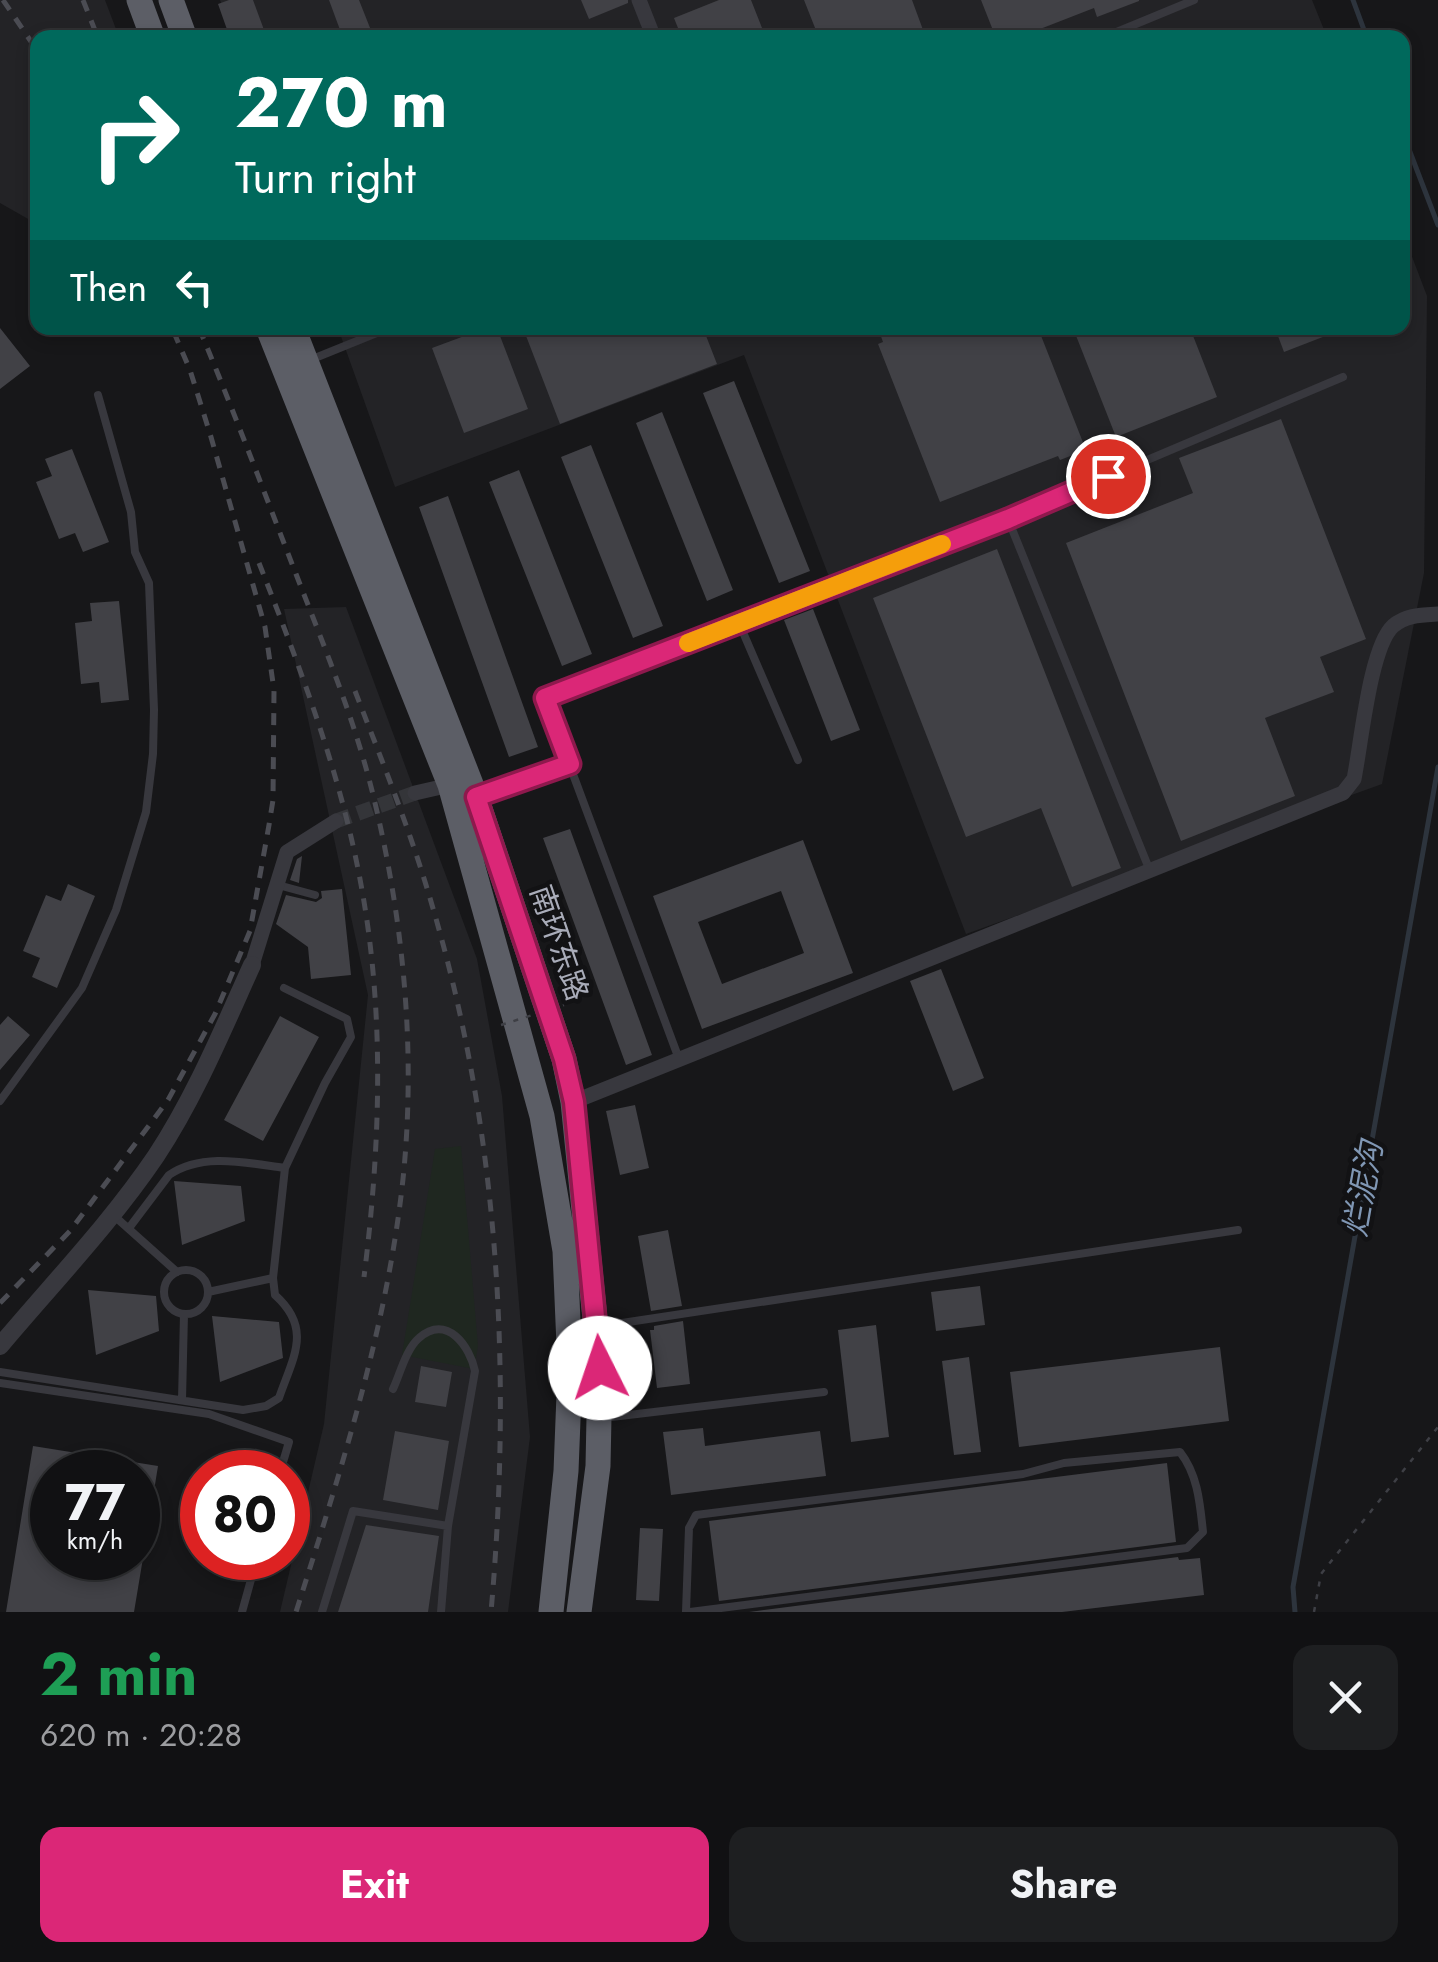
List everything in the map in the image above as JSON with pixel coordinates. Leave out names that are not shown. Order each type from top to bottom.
[{"type":"highway","points":[[138,0],[151,30]]},
{"type":"highway","points":[[171,0],[182,30]]},
{"type":"highway","name":"南环东路","points":[[271,335],[450,785],[542,1116],[565,1252],[570,1369],[567,1454],[550,1612]]},
{"type":"highway","name":"南环东路","points":[[296,335],[476,797],[564,1059],[574,1102],[598,1326],[599,1419],[598,1466],[579,1612]]},
{"type":"street","points":[[638,0],[651,30]]},
{"type":"street","points":[[574,1102],[1343,793],[1354,780],[1382,640],[1402,620],[1438,614]]},
{"type":"street","points":[[415,794],[450,785]]},
{"type":"street","points":[[0,1346],[159,1152],[210,1060],[252,964],[288,852],[336,821]]},
{"type":"lane","points":[[1121,30],[1194,0]]},
{"type":"lane","points":[[306,361],[371,335]]},
{"type":"lane","points":[[680,1058],[545,698],[1008,519],[1343,378]]},
{"type":"lane","points":[[0,1101],[82,988],[116,910],[146,812],[154,710],[149,583],[135,552],[131,512],[98,394]]},
{"type":"lane","points":[[1008,519],[1150,871]]},
{"type":"lane","points":[[739,623],[798,760]]},
{"type":"lane","points":[[476,797],[570,764]]},
{"type":"lane","points":[[278,884],[315,895]]},
{"type":"lane","points":[[0,1372],[243,1410],[266,1406],[278,1398],[299,1339],[292,1310],[275,1295],[273,1278],[285,1168],[351,1038],[347,1018],[284,988]]},
{"type":"lane","points":[[129,1228],[168,1174],[178,1169],[222,1160],[285,1168]]},
{"type":"lane","points":[[112,1214],[177,1272],[204,1278],[208,1292],[198,1311],[184,1314],[170,1308],[164,1295],[167,1281],[177,1272]]},
{"type":"lane","points":[[598,1326],[1238,1230]]},
{"type":"lane","points":[[208,1292],[273,1278]]},
{"type":"lane","points":[[182,1400],[184,1314]]},
{"type":"lane","points":[[393,1389],[410,1350],[430,1332],[444,1330],[460,1336],[470,1351],[475,1371],[448,1526],[441,1612]]},
{"type":"lane","points":[[0,1383],[209,1414],[289,1442],[287,1450]]},
{"type":"lane","points":[[599,1419],[824,1392]]},
{"type":"lane","points":[[1180,1452],[1196,1484],[1203,1532],[1187,1548],[688,1612],[689,1528],[696,1515],[1023,1474],[1064,1463],[1180,1452]]},
{"type":"lane","points":[[322,1612],[353,1511],[448,1526]]},
{"type":"lane","points":[[242,1612],[251,1580]]},
{"type":"path","points":[[501,1025],[564,1005]]},
{"type":"path","points":[[1314,1612],[1321,1574],[1438,1427]]},
{"type":"shaded area","points":[[0,0],[105,0],[116,30],[30,30],[30,220],[0,203]]},
{"type":"shaded area","points":[[220,0],[1312,0],[1324,30],[231,30]]},
{"type":"shaded area","points":[[1410,251],[1427,296],[1424,573],[1382,784],[966,934],[744,355],[395,487],[341,335],[1410,335]]},
{"type":"shaded area","points":[[346,607],[477,959],[502,1096],[530,1437],[508,1612],[280,1612],[287,1580],[310,1580],[310,1484],[324,1424],[368,995],[284,609]]},
{"type":"shaded area","points":[[461,1146],[478,1346],[474,1369],[402,1355],[435,1149]]},
{"type":"building","points":[[253,0],[264,30],[227,30],[218,4]]},
{"type":"building","points":[[329,0],[359,0],[371,30],[340,30]]},
{"type":"building","points":[[581,0],[628,0],[628,3],[589,19]]},
{"type":"building","points":[[719,0],[751,0],[763,30],[679,30],[674,18]]},
{"type":"building","points":[[804,0],[912,0],[923,30],[816,30]]},
{"type":"building","points":[[981,0],[1139,0],[1097,17],[1094,8],[1038,30],[993,30]]},
{"type":"building","points":[[0,328],[30,366],[0,389]]},
{"type":"building","points":[[467,335],[500,335],[528,409],[464,433],[432,348]]},
{"type":"building","points":[[526,335],[706,335],[717,364],[560,424]]},
{"type":"building","points":[[880,335],[1041,335],[1086,450],[1060,460],[1058,456],[940,502],[878,344],[883,342]]},
{"type":"building","points":[[1076,335],[1193,335],[1217,397],[1116,437]]},
{"type":"building","points":[[1278,335],[1328,335],[1284,352]]},
{"type":"building","points":[[734,381],[810,571],[779,583],[703,393]]},
{"type":"building","points":[[662,412],[733,590],[707,601],[636,423]]},
{"type":"building","points":[[1281,419],[1366,639],[1320,657],[1334,692],[1265,718],[1295,796],[1181,841],[1066,543],[1193,493],[1179,458]]},
{"type":"building","points":[[591,445],[663,626],[633,638],[561,457]]},
{"type":"building","points":[[72,449],[109,542],[83,552],[75,533],[59,539],[36,482],[52,476],[45,459]]},
{"type":"building","points":[[519,470],[592,654],[562,666],[489,482]]},
{"type":"building","points":[[448,496],[538,747],[509,757],[419,507]]},
{"type":"building","points":[[997,549],[1121,868],[1072,887],[1041,808],[966,837],[873,598]]},
{"type":"building","points":[[119,601],[129,700],[101,703],[99,682],[81,684],[75,623],[92,621],[90,603]]},
{"type":"building","points":[[813,609],[860,730],[831,741],[784,620]]},
{"type":"building","points":[[570,829],[652,1055],[626,1065],[543,838]]},
{"type":"building","points":[[803,840],[853,973],[702,1029],[653,896]],"holes":[[[781,891],[804,953],[722,984],[698,922]]]},
{"type":"building","points":[[302,856],[299,883],[290,880],[297,859]]},
{"type":"building","points":[[68,884],[95,896],[57,988],[32,977],[40,958],[23,951],[46,895],[61,901]]},
{"type":"building","points":[[342,889],[351,975],[311,979],[308,947],[276,924],[286,895],[316,902],[322,898],[321,891]]},
{"type":"building","points":[[941,969],[984,1078],[953,1091],[910,981]]},
{"type":"building","points":[[8,1016],[30,1035],[0,1070],[0,1025]]},
{"type":"building","points":[[280,1016],[319,1037],[263,1141],[224,1120]]},
{"type":"building","points":[[635,1105],[649,1168],[620,1175],[606,1111]]},
{"type":"building","points":[[174,1181],[241,1186],[245,1221],[182,1245]]},
{"type":"building","points":[[668,1230],[682,1306],[651,1311],[638,1236]]},
{"type":"building","points":[[980,1286],[985,1325],[936,1331],[931,1292]]},
{"type":"building","points":[[88,1290],[156,1296],[159,1331],[96,1355]]},
{"type":"building","points":[[212,1316],[279,1322],[283,1358],[220,1382]]},
{"type":"building","points":[[683,1321],[690,1384],[657,1388],[650,1330]]},
{"type":"building","points":[[876,1325],[889,1437],[851,1442],[838,1330]]},
{"type":"building","points":[[1220,1347],[1229,1421],[1019,1447],[1010,1372]]},
{"type":"building","points":[[969,1357],[981,1452],[954,1455],[942,1361]]},
{"type":"building","points":[[421,1366],[452,1372],[446,1407],[415,1402]]},
{"type":"building","points":[[703,1428],[705,1446],[820,1431],[826,1476],[671,1495],[663,1432]]},
{"type":"building","points":[[395,1431],[449,1441],[438,1510],[383,1500]]},
{"type":"building","points":[[1167,1463],[1176,1542],[719,1601],[709,1521]]},
{"type":"building","points":[[30,1464],[30,1580],[139,1580],[134,1612],[6,1612]]},
{"type":"building","points":[[366,1525],[439,1536],[428,1612],[338,1612]]},
{"type":"building","points":[[640,1528],[663,1529],[659,1601],[636,1600]]},
{"type":"building","points":[[1178,1557],[1200,1558],[1204,1595],[1062,1612],[749,1612]]},
{"type":"waterway","name":"烂泥沟","points":[[1353,0],[1364,30]]},
{"type":"waterway","name":"烂泥沟","points":[[1410,152],[1438,225]]},
{"type":"waterway","name":"烂泥沟","points":[[1295,1612],[1293,1587],[1438,767]]},
{"type":"tunnel","points":[[336,821],[415,793]]},
{"type":"railway","points":[[3,0],[30,40]]},
{"type":"railway","points":[[83,0],[95,30]]},
{"type":"railway","points":[[0,1303],[70,1231],[168,1100],[215,1014],[250,931],[273,800],[274,690],[265,627],[211,437],[175,335]]},
{"type":"railway","points":[[202,335],[359,745],[385,849],[405,990],[407,1132],[396,1235],[360,1398],[296,1612]]},
{"type":"railway","points":[[259,563],[332,765],[362,890],[374,986],[378,1084],[374,1181],[364,1277]]},
{"type":"railway","points":[[355,691],[432,905],[473,1079],[486,1167],[499,1345],[500,1434],[491,1612]]},
{"type":"slow traffic","points":[[688,643],[942,544]]},
{"type":"route","points":[[600,1368],[574,1102],[564,1059],[476,797],[570,764],[545,698],[1008,519],[1108,476]]}]
